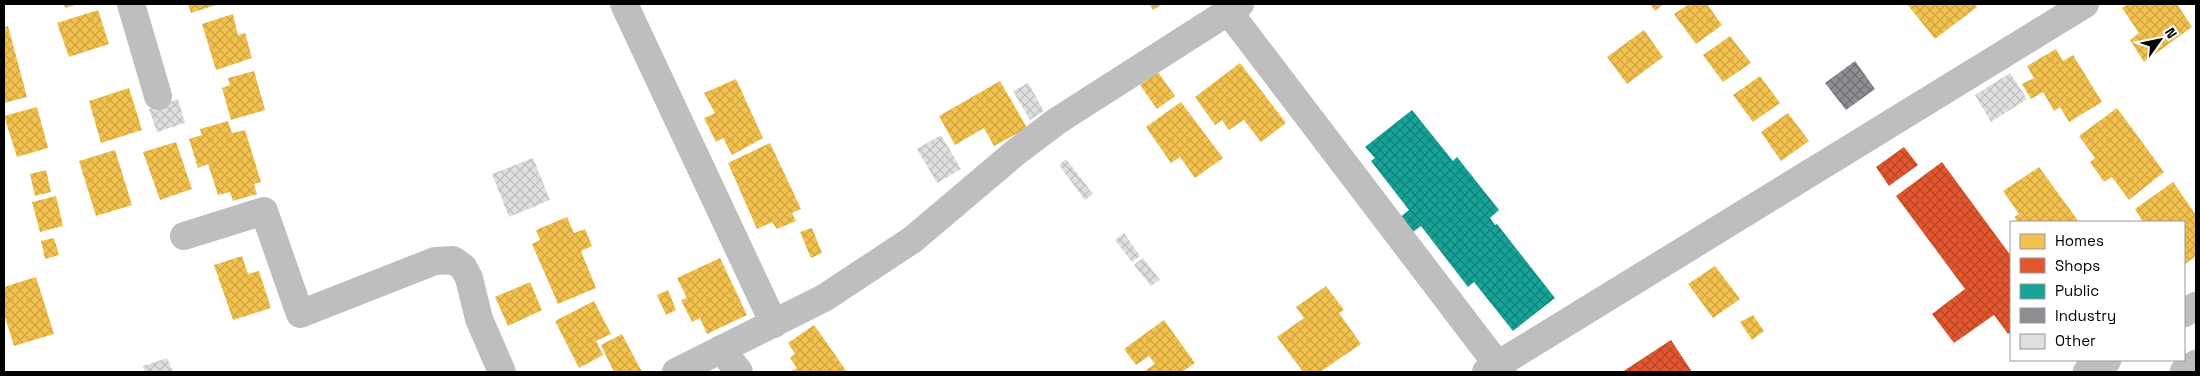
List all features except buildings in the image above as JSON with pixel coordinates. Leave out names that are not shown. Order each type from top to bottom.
[{"type":"main road","points":[[131,4],[158,96]]},
{"type":"main road","points":[[624,4],[774,324]]},
{"type":"main road","points":[[676,372],[824,298],[912,240],[1016,152],[1057,121],[1234,8],[1496,370],[2085,4]]},
{"type":"main road","points":[[184,236],[264,210],[300,314],[435,261],[453,260],[463,267],[469,278],[479,319],[502,372]]},
{"type":"main road","points":[[2185,312],[2196,306]]},
{"type":"main road","points":[[721,349],[739,372]]},
{"type":"main road","points":[[2087,372],[2106,361]]},
{"type":"main road","points":[[2184,372],[2196,364]]}]
